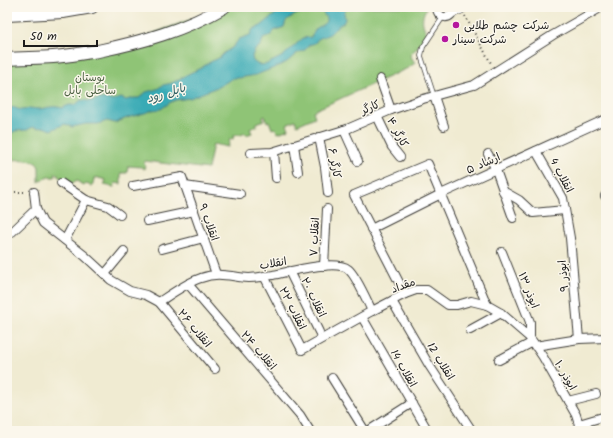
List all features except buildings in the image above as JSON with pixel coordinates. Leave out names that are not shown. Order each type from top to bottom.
[{"type":"main road","points":[[7,15],[54,10],[71,11],[92,7]]},
{"type":"main road","points":[[7,59],[54,57],[82,54],[113,48],[150,39],[173,31],[204,18],[224,7]]},
{"type":"street","points":[[437,7],[439,14],[443,17],[450,16],[458,8]]},
{"type":"street","name":"کارگر","points":[[251,153],[274,152],[344,130],[391,110],[423,99],[474,85],[602,7]]},
{"type":"street","points":[[380,79],[391,110]]},
{"type":"street","points":[[434,96],[444,126]]},
{"type":"street","name":"کارگر ۴","points":[[377,116],[392,147],[400,157]]},
{"type":"street","name":"ارشاد ۵","points":[[371,229],[441,194],[605,122]]},
{"type":"street","name":"کارگر ۶","points":[[344,130],[358,161]]},
{"type":"street","name":"کارگر ۶","points":[[319,137],[328,193]]},
{"type":"street","points":[[294,145],[298,172]]},
{"type":"street","name":"انقلاب 4","points":[[536,151],[563,198],[566,210]]},
{"type":"street","points":[[274,152],[276,178]]},
{"type":"street","points":[[488,154],[496,170],[512,218]]},
{"type":"street","points":[[404,294],[354,195],[428,164],[487,305]]},
{"type":"street","name":"انقلاب ۹","points":[[134,186],[182,177],[216,274]]},
{"type":"street","points":[[61,183],[86,200],[108,206],[120,215]]},
{"type":"street","points":[[185,186],[240,194]]},
{"type":"street","points":[[503,191],[519,200],[533,213],[566,210]]},
{"type":"street","points":[[34,192],[36,209],[43,223],[85,256],[111,280],[130,292],[146,295],[159,302]]},
{"type":"street","points":[[65,240],[86,200]]},
{"type":"street","points":[[12,232],[36,209]]},
{"type":"street","name":"انقلاب ۷","points":[[324,266],[327,209]]},
{"type":"street","name":"ابوذر ۹","points":[[566,210],[579,339]]},
{"type":"street","points":[[147,221],[194,211]]},
{"type":"street","points":[[162,249],[204,238]]},
{"type":"street","points":[[104,274],[124,251]]},
{"type":"street","name":"ابوذر ۱۳","points":[[502,252],[530,322],[533,342]]},
{"type":"street","name":"انقلاب","points":[[159,302],[200,278],[216,274],[250,278],[337,265],[348,268],[355,278],[372,311]]},
{"type":"street","name":"انقلاب ۲۰","points":[[289,271],[319,332]]},
{"type":"street","name":"انقلاب ۲۲","points":[[264,276],[302,350]]},
{"type":"street","name":"انقلاب ۲۴","points":[[188,284],[300,415],[310,431]]},
{"type":"street","name":"مقداد","points":[[302,350],[404,294],[416,290],[427,290],[448,305],[457,305],[471,301],[487,305],[501,314],[533,342]]},
{"type":"street","name":"انقلاب 12","points":[[392,301],[472,431]]},
{"type":"street","name":"انقلاب ۲۶","points":[[159,302],[215,369]]},
{"type":"street","points":[[470,330],[501,314]]},
{"type":"street","name":"انقلاب 14","points":[[362,317],[428,431]]},
{"type":"street","points":[[499,360],[533,342],[606,338]]},
{"type":"street","name":"ابوذر ۱۰","points":[[533,342],[576,415],[580,428]]},
{"type":"street","points":[[332,378],[365,431]]},
{"type":"street","points":[[568,401],[596,394]]},
{"type":"street","points":[[368,431],[412,403]]},
{"type":"street","points":[[580,428],[606,416]]},
{"type":"lane","points":[[434,96],[421,56],[423,47],[443,17]]},
{"type":"path","points":[[458,8],[495,72]]},
{"type":"path","points":[[7,192],[34,192]]},
{"type":"green space","name":"بوستان ساحلی بابل","points":[[224,7],[427,7],[423,15],[423,22],[428,36],[410,55],[415,63],[408,68],[313,111],[315,117],[297,125],[295,120],[287,124],[289,129],[278,133],[275,128],[272,129],[265,116],[263,117],[264,120],[256,123],[257,126],[250,129],[252,133],[246,135],[245,133],[241,135],[234,135],[233,139],[230,139],[228,147],[213,144],[208,169],[145,161],[145,168],[143,169],[142,167],[128,166],[127,173],[121,173],[121,184],[115,183],[114,187],[104,185],[106,180],[95,177],[92,186],[86,184],[84,186],[77,181],[72,184],[68,181],[66,182],[56,173],[56,176],[48,177],[39,182],[39,168],[37,164],[26,160],[7,160],[7,59],[113,48]]},
{"type":"water","name":"بابل رود","points":[[284,7],[350,7],[344,12],[344,22],[330,34],[318,39],[315,43],[309,45],[305,50],[296,54],[287,62],[256,75],[233,78],[220,86],[190,98],[176,100],[161,109],[152,110],[115,123],[107,121],[98,124],[86,124],[72,127],[65,124],[51,130],[43,127],[33,127],[27,130],[15,131],[7,136],[7,109],[12,107],[21,110],[29,108],[62,108],[69,105],[75,105],[81,100],[91,101],[105,99],[113,101],[121,98],[126,100],[139,98],[146,92],[172,83],[219,58],[233,47],[239,39],[250,35],[253,29],[261,26]],"holes":[[[319,9],[322,10],[326,21],[314,31],[311,37],[303,38],[283,56],[267,64],[260,65],[253,61],[252,56],[255,50],[261,45],[263,39],[271,35],[274,31],[284,27],[288,19],[299,13]]]},
{"type":"place","name":"شرکت چشم طلایی","points":[[456,25]]},
{"type":"place","name":"شرکت سینار","points":[[445,39]]}]
